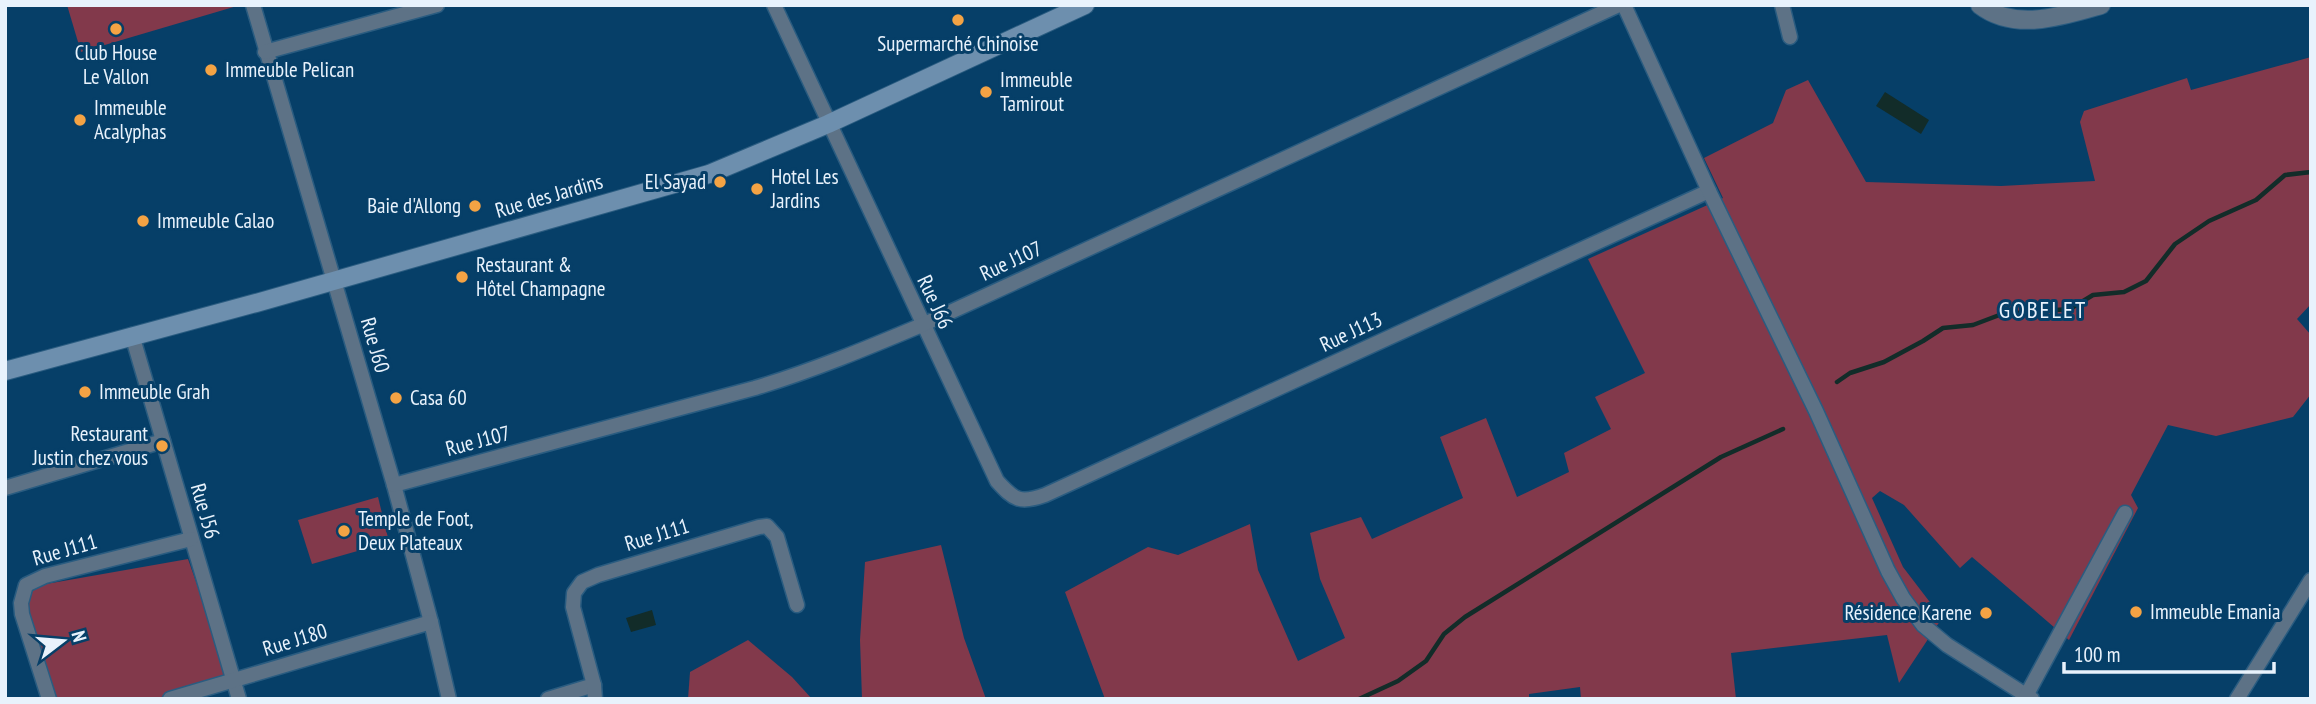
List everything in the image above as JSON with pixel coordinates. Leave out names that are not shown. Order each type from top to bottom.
[{"type":"main road","name":"Rue des Jardins","points":[[5,371],[709,174],[828,124],[1085,5]]},
{"type":"street","name":"Rue J60","points":[[253,5],[394,485],[449,699]]},
{"type":"street","points":[[265,52],[437,5]]},
{"type":"street","name":"Rue J66","points":[[774,5],[922,325],[997,481],[1009,495]]},
{"type":"street","points":[[1622,5],[1816,411],[1888,571],[1923,625],[1947,645],[2029,697],[2124,513]]},
{"type":"street","name":"Rue J107","points":[[394,485],[809,371],[922,325],[1622,5]]},
{"type":"street","points":[[1782,5],[1790,37]]},
{"type":"street","points":[[1982,7],[2018,20],[2060,17],[2101,5]]},
{"type":"street","name":"Rue J113","points":[[1009,495],[1022,500],[1045,495],[1709,191]]},
{"type":"street","name":"Rue J56","points":[[132,335],[239,699]]},
{"type":"street","points":[[5,488],[163,441]]},
{"type":"street","name":"Rue J111","points":[[548,699],[594,692],[573,607],[575,593],[582,582],[598,575],[767,526],[777,537],[797,604]]},
{"type":"street","name":"Rue J111","points":[[49,699],[22,614],[21,603],[26,585],[45,576],[191,539]]},
{"type":"street","points":[[2237,699],[2311,580]]},
{"type":"street","name":"Rue J180","points":[[170,699],[431,622]]},
{"type":"shaded area","name":"Club House Le Vallon","points":[[67,5],[237,5],[237,6],[81,52]]},
{"type":"shaded area","points":[[2311,57],[2311,304],[2297,319],[2311,335],[2311,394],[2293,417],[2216,436],[2168,425],[2131,495],[2138,508],[2069,640],[1972,557],[1960,568],[1904,505],[1880,491],[1872,498],[1903,567],[1942,618],[1899,683],[1887,635],[1731,653],[1736,699],[1581,699],[1580,687],[1529,694],[1529,699],[1105,699],[1065,592],[1148,547],[1178,555],[1250,524],[1258,570],[1298,661],[1345,638],[1320,579],[1310,533],[1361,517],[1372,539],[1463,498],[1440,437],[1486,418],[1517,497],[1569,472],[1564,453],[1611,429],[1595,397],[1645,373],[1588,259],[1723,198],[1704,158],[1773,123],[1786,90],[1808,80],[1866,182],[2001,186],[2095,181],[2080,122],[2084,111],[2187,78],[2191,90]]},
{"type":"shaded area","points":[[1885,92],[1929,120],[1921,134],[1876,106]]},
{"type":"shaded area","name":"Temple de Foot, Deux Plateaux","points":[[378,497],[389,542],[312,564],[298,520]]},
{"type":"shaded area","points":[[941,545],[964,638],[986,699],[862,699],[860,640],[865,562]]},
{"type":"shaded area","points":[[188,559],[230,678],[154,699],[56,699],[24,603],[29,587]]},
{"type":"shaded area","points":[[652,610],[656,625],[631,632],[626,618]]},
{"type":"shaded area","points":[[748,640],[792,677],[812,699],[688,699],[690,672]]},
{"type":"waterway","points":[[1837,382],[1850,373],[1884,362],[1943,328],[1973,325],[2002,314],[2070,309],[2093,295],[2124,292],[2146,281],[2175,244],[2209,221],[2256,200],[2285,175],[2311,172]]},
{"type":"waterway","points":[[1359,699],[1398,681],[1426,661],[1444,634],[1465,617],[1721,457],[1783,429]]},
{"type":"place","name":"Supermarché Chinoise","points":[[958,20]]},
{"type":"place","name":"Club House Le Vallon","points":[[116,29]]},
{"type":"place","name":"Immeuble Pelican","points":[[211,70]]},
{"type":"place","name":"Immeuble Tamirout","points":[[986,92]]},
{"type":"place","name":"Immeuble Acalyphas","points":[[80,120]]},
{"type":"place","name":"El Sayad","points":[[720,182]]},
{"type":"place","name":"Hotel Les Jardins","points":[[757,189]]},
{"type":"place","name":"Baie d'Allong","points":[[475,206]]},
{"type":"place","name":"Immeuble Calao","points":[[143,221]]},
{"type":"place","name":"Restaurant & Hôtel Champagne","points":[[462,277]]},
{"type":"place","name":"Immeuble Grah","points":[[85,392]]},
{"type":"place","name":"Casa 60","points":[[396,398]]},
{"type":"place","name":"Restaurant Justin chez vous","points":[[162,446]]},
{"type":"place","name":"Temple de Foot, Deux Plateaux","points":[[344,531]]},
{"type":"place","name":"Immeuble Emania","points":[[2136,612]]},
{"type":"place","name":"Résidence Karene","points":[[1986,613]]},
{"type":"district","name":"GOBELET","points":[[2043,310]]}]
